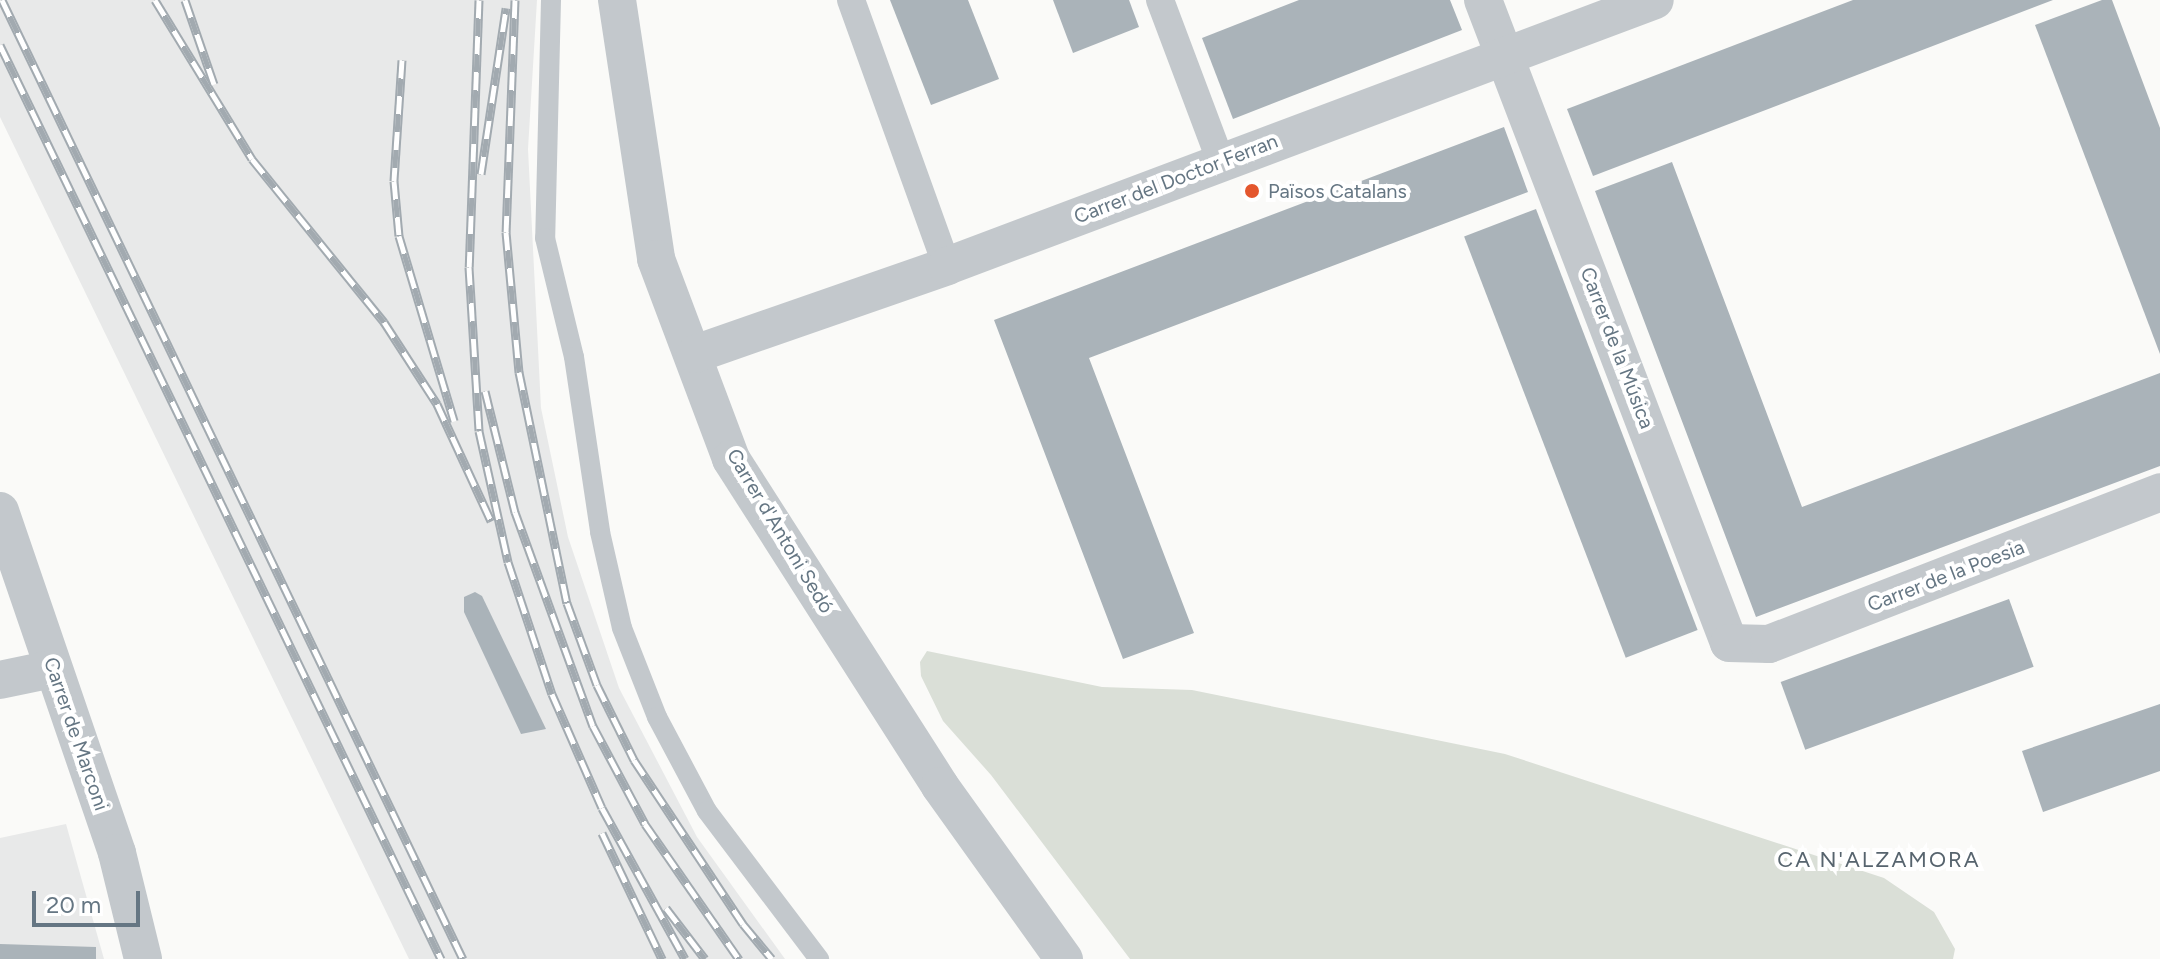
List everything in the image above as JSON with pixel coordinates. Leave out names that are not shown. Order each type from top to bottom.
[{"type":"street","name":"Carrer d'Antoni Sedó","points":[[617,0],[656,259],[695,354],[731,459],[940,786],[1064,959]]},
{"type":"street","points":[[851,0],[947,266]]},
{"type":"street","points":[[1160,0],[1221,162]]},
{"type":"street","points":[[1483,0],[1504,54]]},
{"type":"street","name":"Carrer del Doctor Ferran","points":[[695,354],[947,266],[1504,54],[1655,0]]},
{"type":"street","name":"Carrer de la Música","points":[[1504,54],[1729,643]]},
{"type":"street","name":"Carrer de la Poesia","points":[[1729,643],[1769,644],[2160,492]]},
{"type":"street","name":"Carrer de Marconi","points":[[0,511],[117,853],[143,959]]},
{"type":"street","points":[[0,680],[52,669]]},
{"type":"lane","points":[[551,0],[545,238],[574,357],[600,532],[622,628],[657,717],[707,811],[819,959]]},
{"type":"shaded area","points":[[0,0],[537,0],[528,149],[541,408],[568,537],[619,688],[697,837],[785,959],[409,959],[0,117]]},
{"type":"shaded area","points":[[927,651],[1102,687],[1192,690],[1505,754],[1884,878],[1934,912],[1955,949],[1953,959],[1130,959],[991,775],[943,721],[921,676],[920,662]]},
{"type":"shaded area","points":[[66,824],[104,959],[0,959],[0,838]]},
{"type":"building","points":[[890,0],[968,0],[999,79],[931,105]]},
{"type":"building","points":[[1053,0],[1129,0],[1139,27],[1073,53]]},
{"type":"building","points":[[1299,0],[1450,0],[1462,30],[1233,119],[1202,38]]},
{"type":"building","points":[[1853,0],[2053,0],[1593,176],[1567,109]]},
{"type":"building","points":[[2102,0],[2112,0],[2160,128],[2160,354],[2035,25]]},
{"type":"building","points":[[1504,127],[1528,192],[1089,358],[1194,633],[1123,659],[994,320]]},
{"type":"building","points":[[1672,162],[1802,507],[2160,373],[2160,466],[1756,617],[1595,191]]},
{"type":"building","points":[[1536,209],[1698,630],[1626,658],[1464,237]]},
{"type":"building","points":[[475,592],[482,596],[546,729],[521,734],[464,612],[464,597]]},
{"type":"building","points":[[2009,599],[2034,667],[1805,750],[1781,682]]},
{"type":"building","points":[[2160,704],[2160,771],[2043,812],[2022,751]]},
{"type":"building","points":[[0,944],[96,947],[96,959],[0,959]]},
{"type":"railway","points":[[2,0],[463,959]]},
{"type":"railway","points":[[155,0],[252,159],[384,322],[437,404],[491,521]]},
{"type":"railway","points":[[185,0],[214,84]]},
{"type":"railway","points":[[479,0],[469,267],[479,431],[508,562],[552,694],[602,808],[685,959]]},
{"type":"railway","points":[[515,0],[506,232],[519,372],[567,603],[597,685],[634,760],[743,924],[772,959]]},
{"type":"railway","points":[[481,174],[506,8]]},
{"type":"railway","points":[[0,45],[441,959]]},
{"type":"railway","points":[[402,60],[394,181],[399,236],[454,421]]},
{"type":"railway","points":[[485,391],[515,512],[593,726],[645,824],[739,959]]},
{"type":"railway","points":[[602,833],[662,959]]},
{"type":"railway","points":[[666,908],[705,959]]},
{"type":"place","name":"Països Catalans","points":[[1252,191]]},
{"type":"district","name":"CA N'ALZAMORA","points":[[1879,860]]}]
